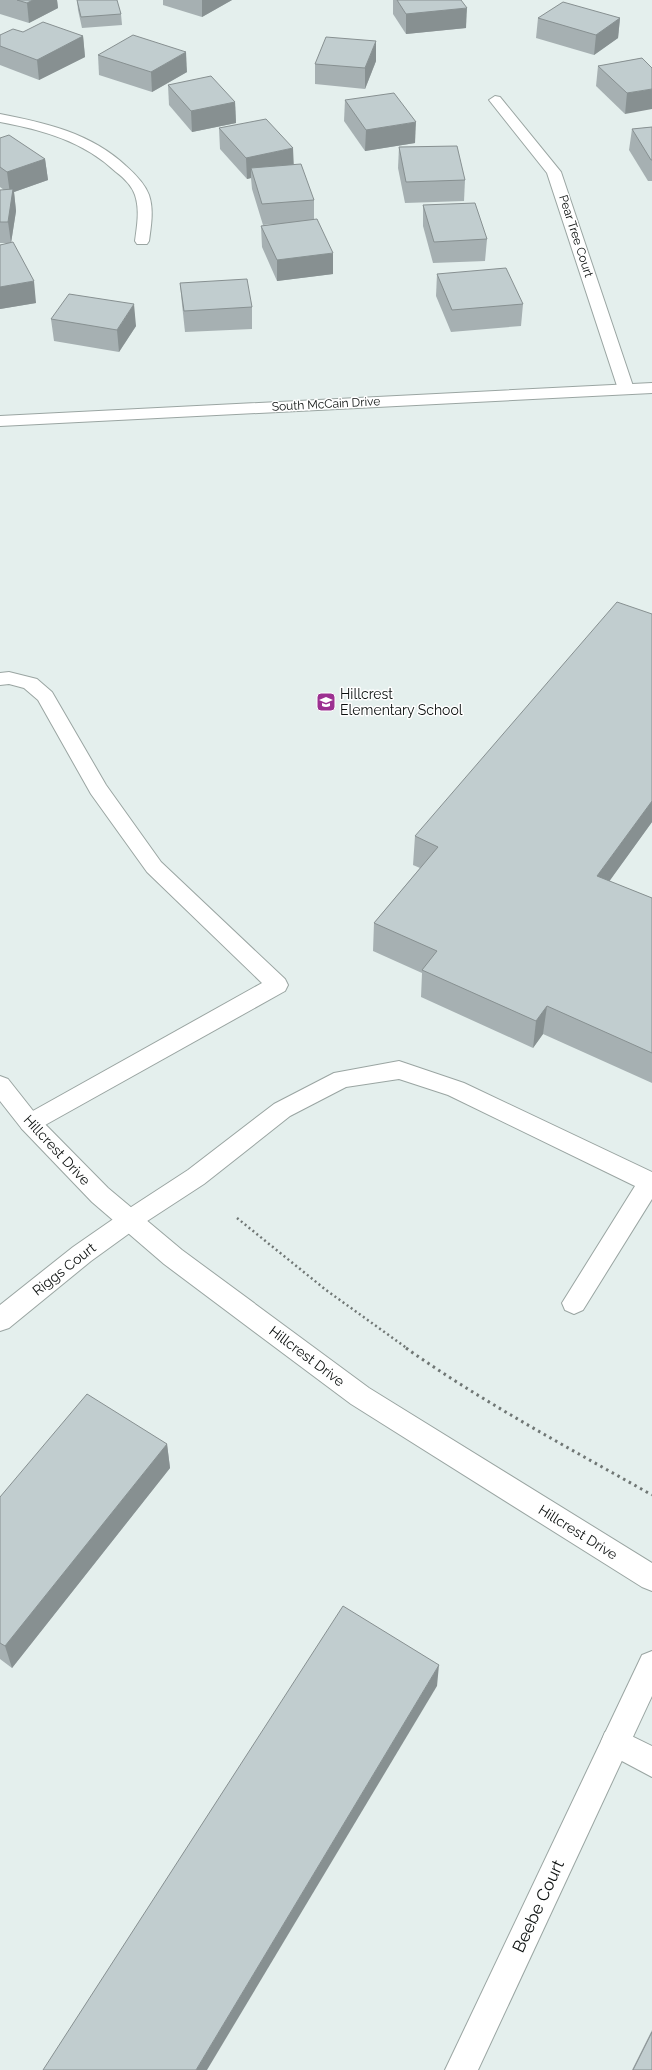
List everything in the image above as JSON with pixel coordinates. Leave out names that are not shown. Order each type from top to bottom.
[{"type":"street","name":"Pear Tree Court","points":[[495,100],[554,172],[626,389]]},
{"type":"street","points":[[0,118],[46,126],[71,135],[100,151],[128,174],[141,194],[145,217],[142,241]]},
{"type":"street","name":"South McCain Drive","points":[[0,421],[652,388]]},
{"type":"street","points":[[0,679],[9,678],[30,683],[45,696],[98,789],[154,867],[277,985],[30,1123]]},
{"type":"street","name":"Riggs Court","points":[[0,1320],[82,1254],[130,1220],[196,1177],[282,1110],[342,1079],[399,1070],[456,1089],[651,1182]]},
{"type":"street","name":"Hillcrest Drive","points":[[0,1085],[30,1123],[100,1195],[173,1257],[360,1396],[652,1578]]},
{"type":"street","points":[[574,1303],[651,1182]]},
{"type":"street","name":"Beebe Court","points":[[461,2070],[652,1665]]},
{"type":"street","points":[[615,1742],[652,1762]]},
{"type":"path","points":[[236,1218],[326,1290],[436,1369],[547,1436],[652,1495]]},
{"type":"building","points":[[17,0],[33,0],[27,3]]},
{"type":"building","points":[[77,0],[117,0],[121,14],[81,17]]},
{"type":"building","points":[[397,0],[461,0],[467,8],[406,14]]},
{"type":"building","points":[[563,2],[620,18],[596,35],[538,18]]},
{"type":"building","points":[[43,22],[83,36],[37,60],[0,46],[0,35],[13,29],[23,32]]},
{"type":"building","points":[[133,35],[186,52],[151,72],[98,55]]},
{"type":"building","points":[[326,37],[376,41],[365,68],[315,64]]},
{"type":"building","points":[[642,58],[652,68],[652,89],[627,93],[598,66]]},
{"type":"building","points":[[211,76],[235,102],[191,111],[168,85]]},
{"type":"building","points":[[394,93],[416,122],[366,130],[345,100]]},
{"type":"building","points":[[266,119],[293,148],[246,158],[219,128]]},
{"type":"building","points":[[652,127],[652,160],[651,160],[632,129]]},
{"type":"building","points":[[9,135],[45,159],[7,172],[0,167],[0,138]]},
{"type":"building","points":[[457,146],[465,180],[406,182],[399,147]]},
{"type":"building","points":[[301,164],[314,200],[262,204],[251,168]]},
{"type":"building","points":[[13,189],[8,222],[0,222],[0,190]]},
{"type":"building","points":[[475,203],[487,239],[434,242],[423,205]]},
{"type":"building","points":[[317,219],[333,253],[277,260],[261,226]]},
{"type":"building","points":[[13,242],[34,281],[0,287],[0,245]]},
{"type":"building","points":[[506,268],[523,304],[452,310],[437,274]]},
{"type":"building","points":[[247,279],[252,307],[184,311],[180,283]]},
{"type":"building","points":[[69,294],[134,304],[117,330],[51,319]]},
{"type":"building","points":[[617,602],[652,614],[652,801],[597,876],[652,898],[652,1053],[547,1006],[536,1021],[422,970],[437,951],[374,923],[438,847],[415,836]]},
{"type":"building","points":[[87,1394],[167,1444],[5,1646],[0,1643],[0,1497]]},
{"type":"building","points":[[343,1606],[439,1665],[196,2070],[43,2070]]},
{"type":"building","points":[[652,2032],[652,2070],[633,2070]]},
{"type":"place","name":"Hillcrest Elementary School","points":[[326,702]]}]
